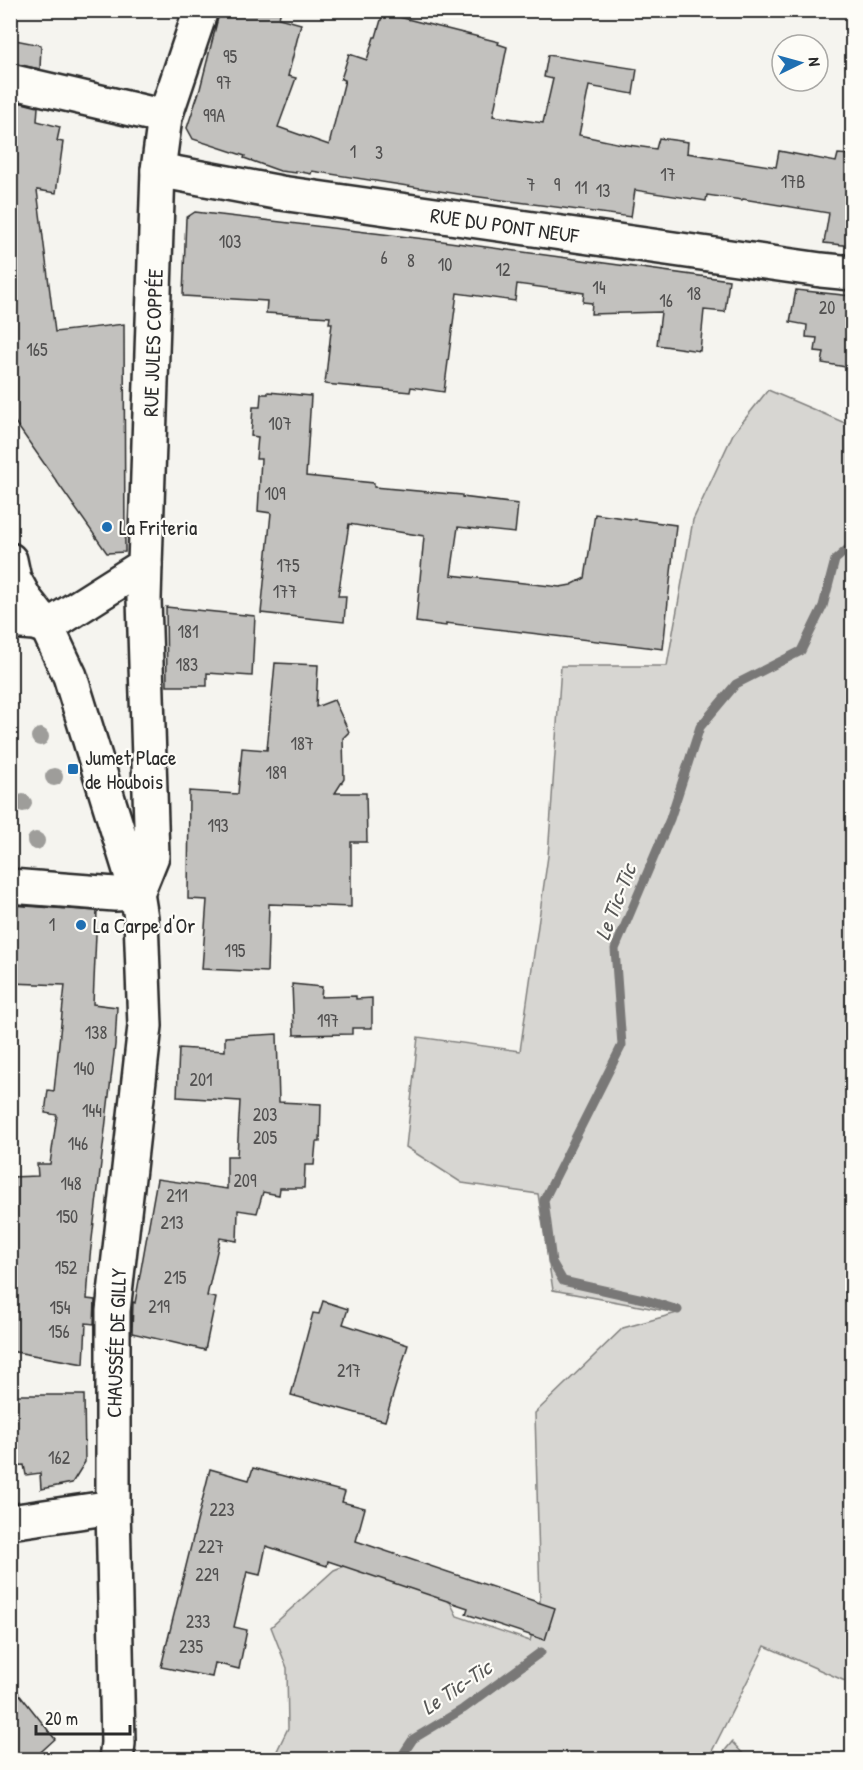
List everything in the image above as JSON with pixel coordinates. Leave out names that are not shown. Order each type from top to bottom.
[{"type":"street","name":"RUE JULES COPPÉE","points":[[145,565],[158,170],[165,117],[201,10]]},
{"type":"street","points":[[10,81],[165,117]]},
{"type":"street","name":"RUE DU PONT NEUF","points":[[158,170],[292,195],[852,273]]},
{"type":"street","name":"CHAUSSÉE DE GILLY","points":[[10,560],[14,579],[25,599],[47,627],[70,676],[137,893],[141,918],[146,1026],[112,1311],[118,1743],[116,1760]]},
{"type":"street","points":[[10,621],[34,623],[47,627],[145,565]]},
{"type":"street","points":[[10,886],[115,894],[137,893],[152,856],[144,599],[145,565]]},
{"type":"street","points":[[10,1522],[113,1507]]},
{"type":"shaded area","points":[[768,390],[852,426],[852,966],[849,976],[852,978],[852,1684],[765,1646],[708,1759],[273,1759],[288,1728],[287,1668],[271,1627],[334,1570],[359,1560],[442,1586],[457,1616],[530,1641],[540,1601],[535,1413],[623,1328],[677,1313],[553,1290],[538,1194],[462,1183],[406,1147],[418,1037],[520,1051],[548,856],[561,666],[667,666],[693,520],[733,434]]},
{"type":"shaded area","points":[[732,1742],[748,1759],[718,1759]]},
{"type":"building","points":[[220,10],[281,10],[279,18],[301,24],[288,76],[296,78],[278,127],[329,145],[345,80],[341,79],[349,54],[367,60],[383,13],[499,42],[498,44],[507,47],[493,116],[543,123],[553,79],[544,77],[548,55],[637,69],[633,94],[589,86],[579,135],[656,149],[659,138],[688,142],[687,153],[776,167],[779,151],[836,162],[838,154],[852,155],[852,246],[824,243],[829,213],[743,199],[707,195],[706,201],[635,190],[631,217],[465,195],[312,171],[311,174],[280,171],[244,158],[245,156],[193,139],[187,128],[200,89]]},
{"type":"building","points":[[10,39],[41,45],[40,69],[10,63]]},
{"type":"building","points":[[10,100],[38,107],[37,121],[60,127],[57,141],[63,142],[56,193],[37,190],[55,332],[124,324],[125,552],[107,553],[10,415]]},
{"type":"building","points":[[195,212],[442,241],[729,280],[725,312],[704,310],[700,351],[657,345],[661,312],[591,314],[592,303],[583,302],[584,293],[517,284],[515,301],[457,293],[444,392],[411,387],[410,392],[325,384],[332,323],[329,323],[330,317],[266,313],[267,301],[183,296],[186,218]]},
{"type":"building","points":[[796,290],[852,296],[852,368],[822,363],[824,352],[815,351],[817,338],[806,337],[807,325],[790,322]]},
{"type":"building","points":[[268,392],[311,396],[306,476],[374,483],[374,487],[462,495],[462,497],[518,504],[515,533],[458,527],[451,575],[560,587],[571,585],[585,578],[595,514],[676,525],[663,649],[446,623],[446,626],[416,622],[424,536],[349,524],[338,596],[346,596],[344,622],[261,613],[271,513],[258,511],[261,459],[256,459],[258,437],[251,436],[253,407],[260,407],[261,394],[268,394]]},
{"type":"building","points":[[166,607],[255,616],[252,676],[207,673],[207,686],[167,686]]},
{"type":"building","points":[[275,663],[318,665],[316,707],[334,700],[349,732],[343,738],[344,779],[335,793],[366,793],[367,842],[351,842],[351,907],[269,904],[267,972],[202,969],[207,900],[188,899],[189,791],[238,794],[242,748],[267,750]]},
{"type":"building","points":[[11,905],[97,911],[93,1004],[117,1007],[115,1045],[90,1256],[87,1299],[95,1300],[94,1324],[86,1323],[84,1364],[10,1351],[10,1177],[38,1176],[37,1164],[50,1164],[57,1115],[45,1113],[48,1090],[54,1091],[65,985],[10,983]]},
{"type":"building","points":[[292,984],[322,987],[321,997],[372,998],[372,1028],[352,1028],[352,1034],[294,1035]]},
{"type":"building","points":[[277,1034],[279,1102],[321,1104],[320,1142],[316,1142],[314,1165],[305,1165],[304,1188],[280,1188],[279,1195],[263,1192],[257,1213],[238,1210],[237,1241],[220,1238],[207,1296],[216,1298],[205,1350],[132,1333],[133,1302],[135,1303],[157,1179],[227,1189],[227,1156],[237,1156],[240,1101],[177,1097],[179,1048],[225,1051],[225,1037]]},
{"type":"building","points":[[323,1301],[348,1309],[343,1324],[408,1345],[385,1421],[291,1395],[313,1313],[319,1314]]},
{"type":"building","points":[[10,1395],[84,1395],[85,1462],[72,1483],[41,1489],[40,1473],[26,1475],[24,1465],[10,1466]]},
{"type":"building","points":[[253,1468],[345,1492],[342,1502],[365,1508],[356,1541],[555,1608],[545,1640],[466,1614],[468,1608],[328,1561],[327,1566],[266,1546],[260,1575],[247,1572],[234,1627],[247,1630],[239,1669],[215,1663],[212,1677],[161,1667],[210,1469],[249,1480]]},
{"type":"building","points":[[10,1682],[55,1739],[32,1760],[19,1760],[10,1749]]},
{"type":"waterway","name":"Le Tic-Tic","points":[[678,1310],[643,1299],[563,1281],[552,1262],[544,1200],[622,1045],[615,949],[670,819],[700,727],[736,684],[801,651],[823,606],[835,560],[852,545]]},
{"type":"waterway","name":"Le Tic-Tic","points":[[399,1760],[413,1739],[463,1709],[541,1652]]},
{"type":"place","name":"La Friteria","points":[[107,527]]},
{"type":"place","name":"Jumet Place de Houbois","points":[[73,769]]},
{"type":"place","name":"La Carpe d'Or","points":[[81,925]]}]
